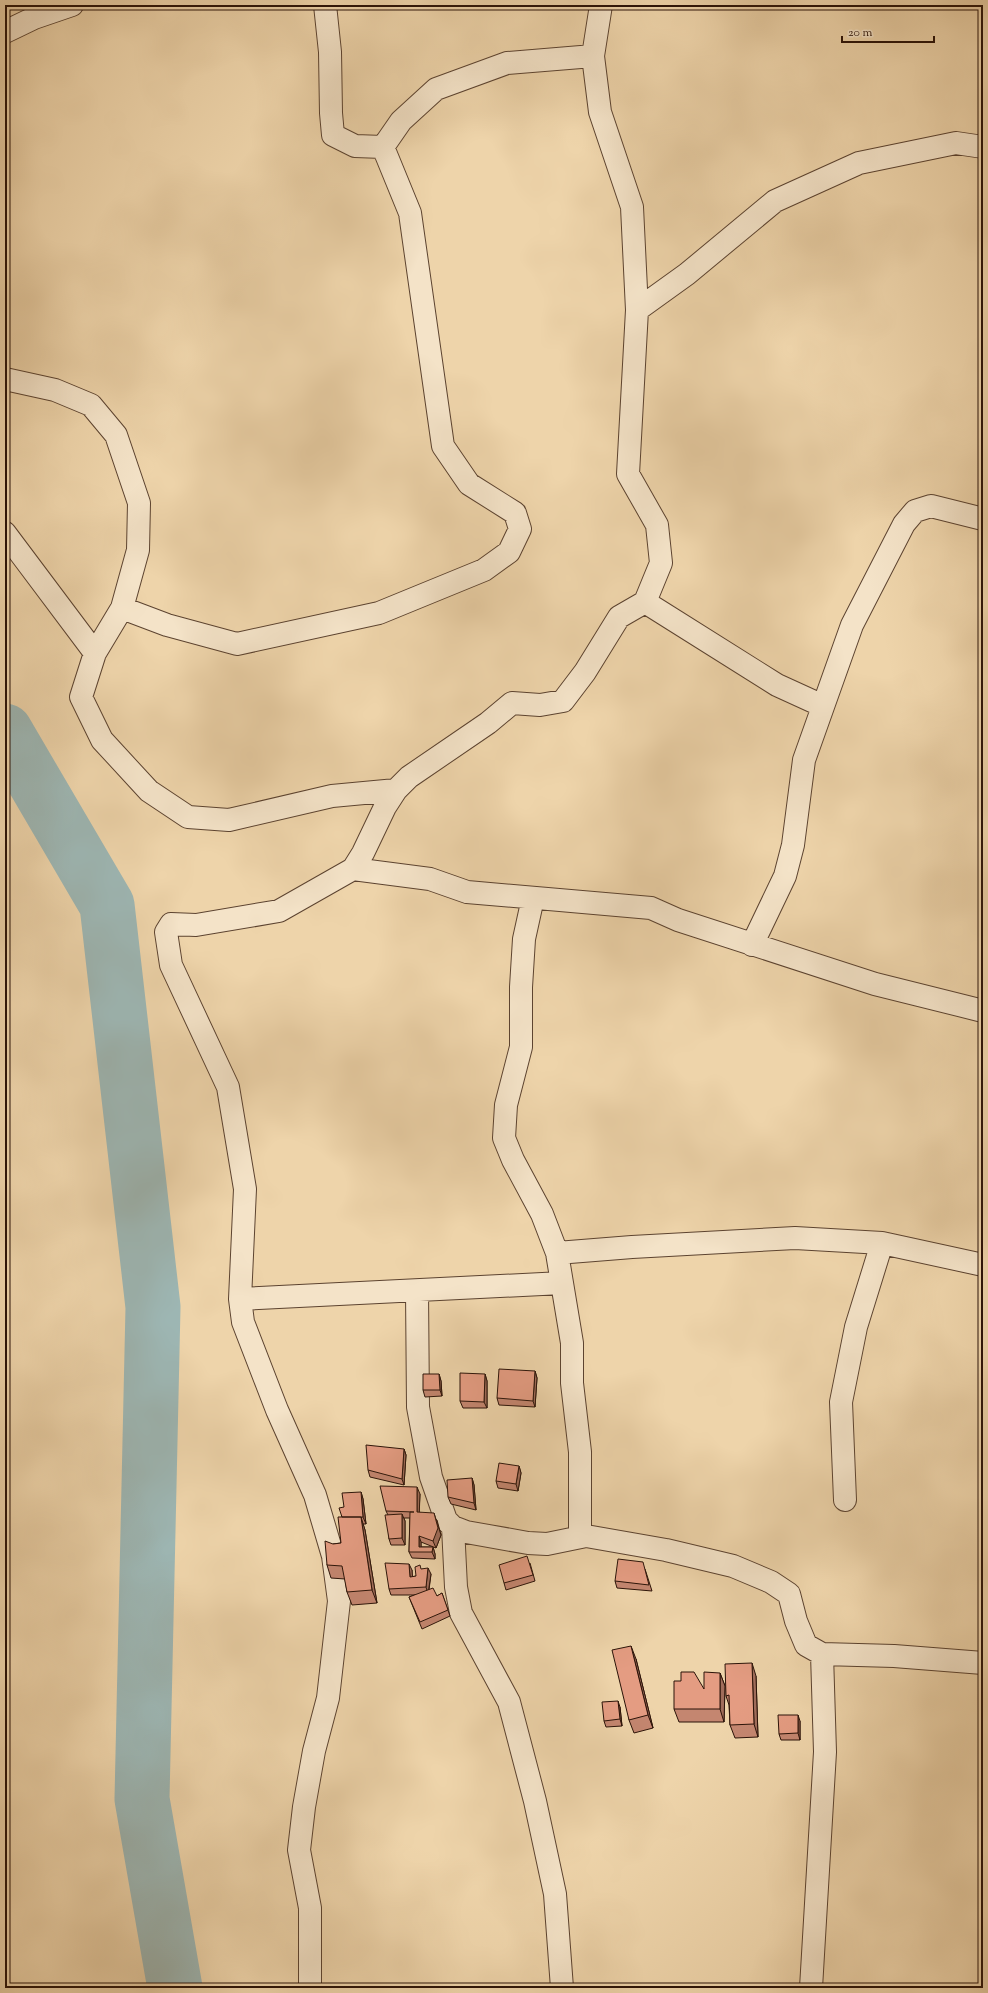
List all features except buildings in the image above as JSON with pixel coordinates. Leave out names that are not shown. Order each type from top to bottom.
[{"type":"street","points":[[5,32],[34,18],[72,5]]},
{"type":"street","points":[[325,5],[330,52],[330,113],[334,135],[355,146],[383,147]]},
{"type":"street","points":[[310,1988],[310,1908],[299,1850],[304,1807],[314,1752],[328,1698],[339,1601],[333,1556],[315,1496],[276,1410],[243,1322],[240,1299],[245,1189],[228,1087],[171,965],[167,938],[168,928],[171,924],[196,925],[280,911],[353,869],[364,853],[385,807],[396,790],[409,777],[488,723],[512,703],[540,705],[563,700],[585,672],[619,617],[645,602],[661,563],[657,525],[628,474],[637,310],[632,208],[600,112],[593,56],[601,5]]},
{"type":"street","points":[[383,147],[401,121],[436,89],[507,63],[593,56]]},
{"type":"street","points":[[637,310],[687,274],[775,201],[859,163],[956,143],[983,147]]},
{"type":"street","points":[[122,608],[167,625],[237,644],[380,613],[484,570],[509,552],[520,529],[515,513],[469,484],[443,446],[410,213],[383,147]]},
{"type":"street","points":[[5,379],[55,390],[91,405],[116,435],[139,503],[138,550],[122,608],[95,653],[81,697],[102,740],[149,791],[188,817],[229,820],[332,796],[396,790]]},
{"type":"street","points":[[752,945],[785,876],[793,845],[804,760],[852,625],[904,524],[916,511],[931,506],[983,519]]},
{"type":"street","points":[[5,533],[95,653]]},
{"type":"street","points":[[645,602],[777,686],[823,706]]},
{"type":"street","points":[[353,869],[430,879],[467,892],[651,908],[678,920],[875,984],[983,1011]]},
{"type":"street","points":[[533,898],[524,939],[521,987],[521,1047],[506,1105],[504,1138],[513,1160],[542,1214],[558,1254],[572,1343],[572,1384],[580,1452],[580,1537]]},
{"type":"street","points":[[558,1254],[632,1247],[795,1238],[882,1243],[983,1265]]},
{"type":"street","points":[[845,1500],[841,1402],[856,1327],[882,1243]]},
{"type":"street","points":[[240,1299],[562,1283]]},
{"type":"street","points":[[417,1290],[418,1408],[431,1477],[446,1520],[453,1527],[466,1532],[528,1543],[547,1544],[586,1536],[666,1550],[734,1566],[770,1582],[790,1594],[796,1621],[806,1645],[822,1654],[894,1656],[983,1663]]},
{"type":"street","points":[[453,1527],[456,1587],[461,1613],[509,1702],[535,1801],[555,1894],[562,1988]]},
{"type":"street","points":[[811,1988],[825,1752],[822,1654]]},
{"type":"waterway","points":[[5,731],[107,905],[153,1307],[142,1799],[175,1988]]}]
